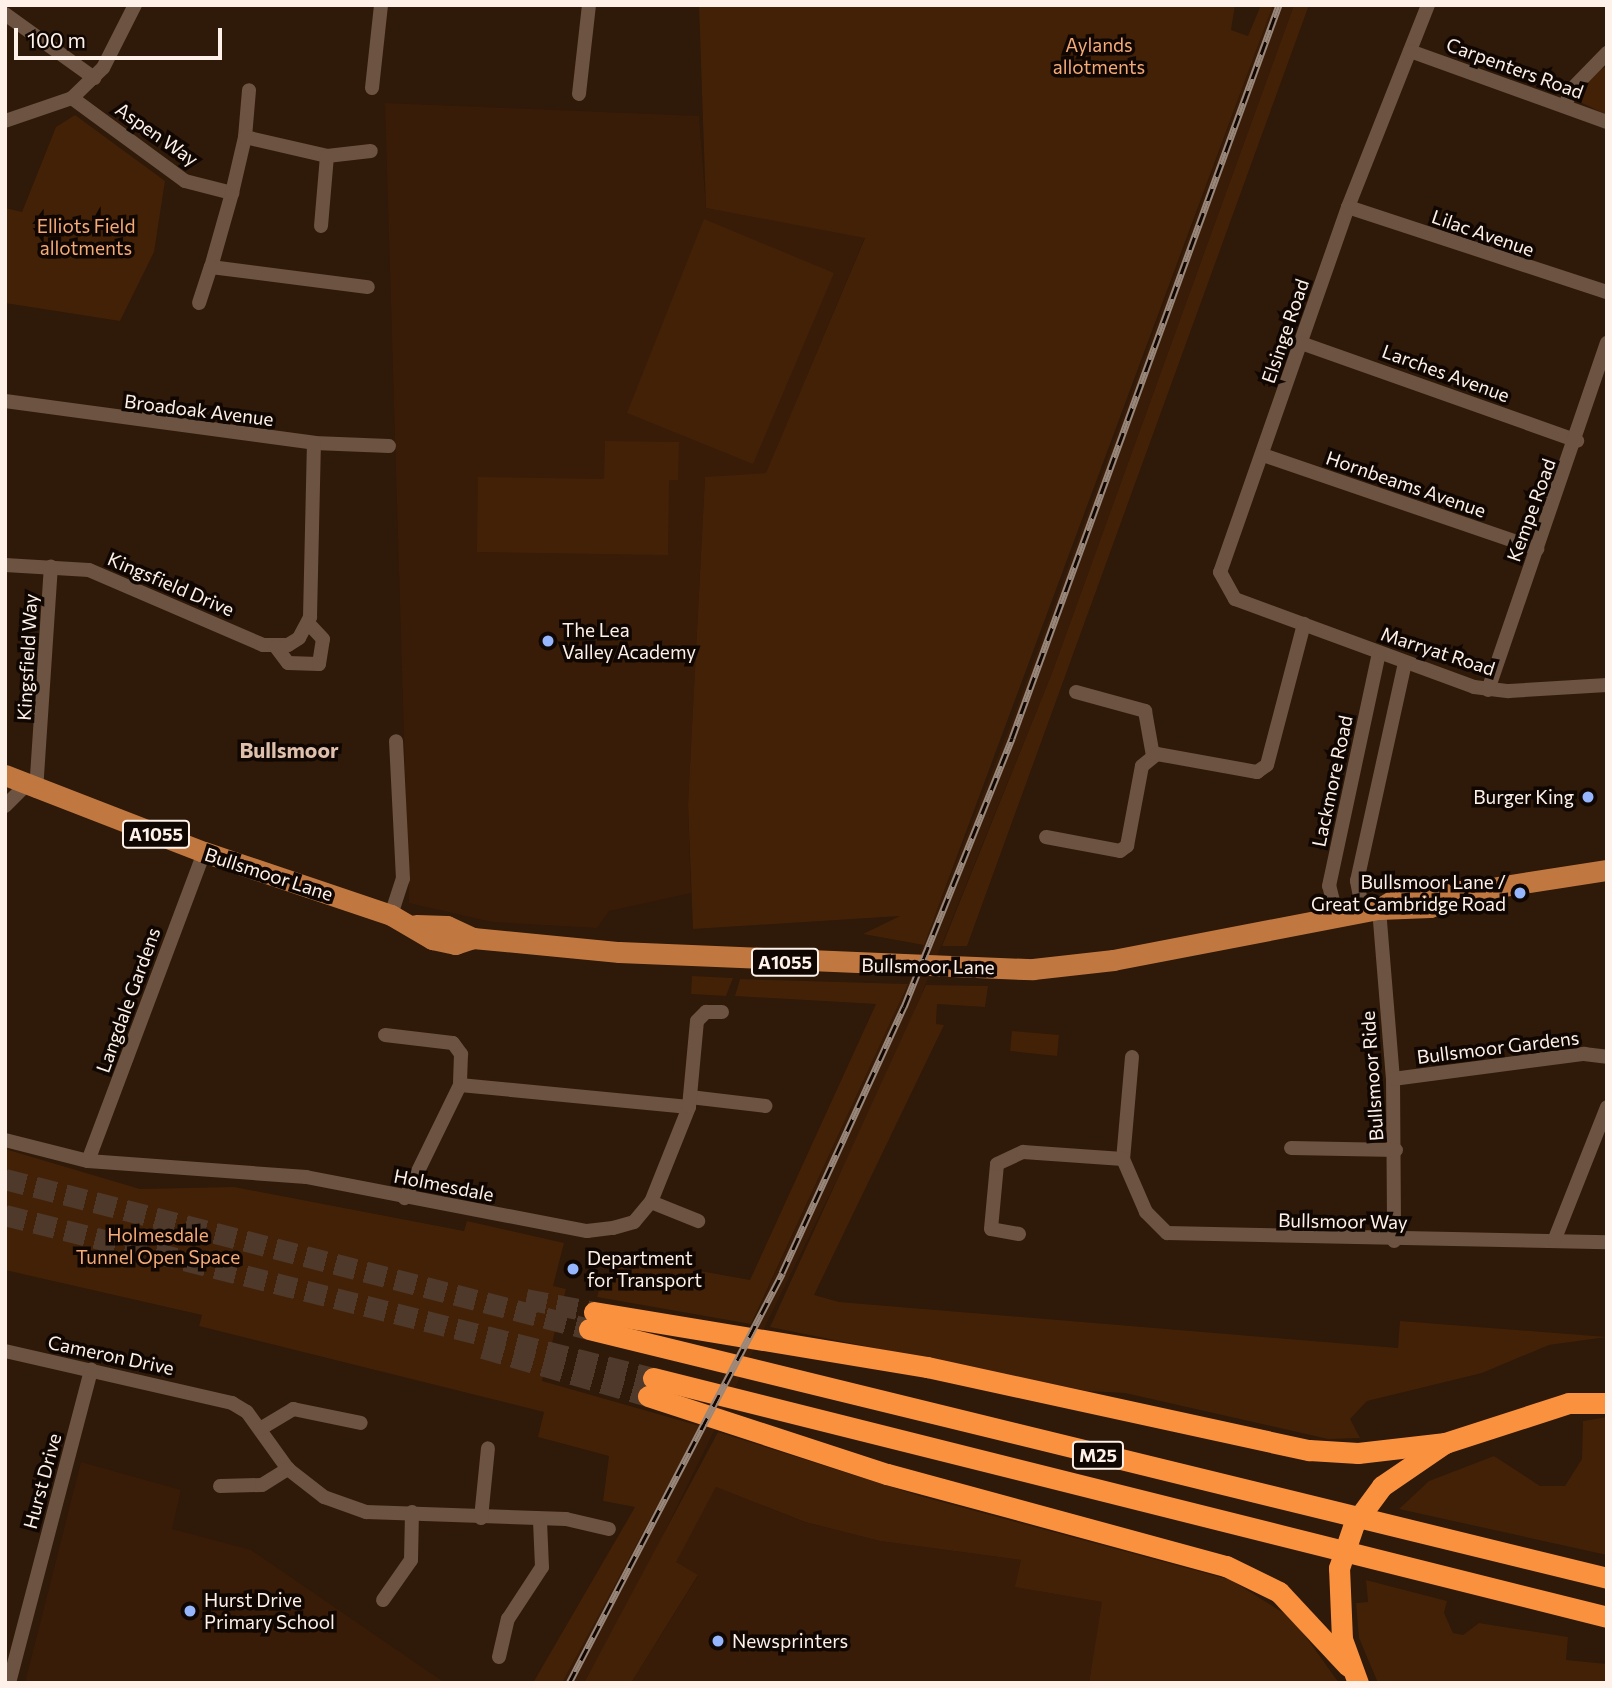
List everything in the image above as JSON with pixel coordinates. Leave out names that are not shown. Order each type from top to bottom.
[{"type":"highway","name":"M25","points":[[1445,1443],[1358,1453],[1308,1450],[927,1367],[592,1320],[1607,1578]]},
{"type":"highway","name":"M25","points":[[1353,1674],[1289,1601],[1226,1566],[887,1474],[651,1387],[1607,1617]]},
{"type":"highway","points":[[1353,1674],[1338,1592],[1345,1545],[1376,1493],[1410,1462],[1445,1443],[1607,1389]]},
{"type":"highway","points":[[1569,1403],[1607,1402]]},
{"type":"main road","name":"Bullsmoor Lane","points":[[5,775],[31,788],[204,852],[416,925],[447,926],[473,938],[911,967],[1073,966],[1371,910],[1440,905],[1466,892],[1607,870]]},
{"type":"street","points":[[5,121],[72,98],[94,78],[135,5]]},
{"type":"street","points":[[372,88],[382,5]]},
{"type":"street","points":[[579,94],[589,5]]},
{"type":"street","name":"Elsinge Road","points":[[1304,624],[1235,599],[1220,572],[1348,207],[1428,5]]},
{"type":"street","points":[[5,14],[94,78]]},
{"type":"street","name":"Carpenters Road","points":[[1410,51],[1607,122]]},
{"type":"street","points":[[1565,106],[1571,90],[1607,53]]},
{"type":"street","points":[[199,303],[232,193],[245,137],[249,90]]},
{"type":"street","name":"Aspen Way","points":[[72,98],[185,181],[232,193]]},
{"type":"street","points":[[245,137],[327,156],[371,151]]},
{"type":"street","points":[[321,226],[327,156]]},
{"type":"street","name":"Lilac Avenue","points":[[1348,207],[1607,292]]},
{"type":"street","points":[[211,267],[368,287]]},
{"type":"street","name":"Larches Avenue","points":[[1301,343],[1577,441]]},
{"type":"street","name":"Kempe Road","points":[[1488,690],[1603,368],[1607,343]]},
{"type":"street","name":"Broadoak Avenue","points":[[5,401],[314,443],[389,446]]},
{"type":"street","name":"Kingsfield Drive","points":[[5,565],[89,570],[276,647],[288,663],[320,663],[323,639],[308,623],[314,443]]},
{"type":"street","name":"Hornbeams Avenue","points":[[1263,455],[1537,549]]},
{"type":"street","name":"Kingsfield Way","points":[[31,788],[49,673],[51,566]]},
{"type":"street","points":[[276,647],[299,638],[308,623]]},
{"type":"street","points":[[1153,756],[1257,772],[1267,765],[1304,624]]},
{"type":"street","name":"Marryat Road","points":[[1304,624],[1488,690],[1607,685]]},
{"type":"street","name":"Lackmore Road","points":[[1336,917],[1329,886],[1380,652]]},
{"type":"street","points":[[1371,910],[1357,881],[1405,662]]},
{"type":"street","points":[[1076,692],[1145,711],[1153,756]]},
{"type":"street","points":[[391,915],[403,879],[396,741]]},
{"type":"street","points":[[1046,837],[1120,851],[1127,846],[1142,766],[1153,756]]},
{"type":"street","points":[[5,806],[31,788]]},
{"type":"street","name":"Langdale Gardens","points":[[88,1161],[204,852]]},
{"type":"street","name":"Bullsmoor Ride","points":[[1371,910],[1393,1079],[1396,1150],[1394,1241]]},
{"type":"street","name":"Holmesdale","points":[[5,1140],[88,1161],[306,1177],[587,1231],[634,1222],[651,1202],[690,1102],[697,1021],[706,1012],[722,1012]]},
{"type":"street","points":[[385,1035],[453,1043],[461,1054],[460,1085],[405,1198]]},
{"type":"street","name":"Bullsmoor Gardens","points":[[1393,1079],[1584,1054],[1607,1057]]},
{"type":"street","name":"Bullsmoor Way","points":[[1132,1057],[1123,1159],[1146,1212],[1180,1237],[1607,1242]]},
{"type":"street","points":[[460,1085],[765,1106]]},
{"type":"street","points":[[1554,1241],[1607,1107]]},
{"type":"street","points":[[1291,1148],[1396,1150]]},
{"type":"street","points":[[1019,1234],[991,1229],[997,1164],[1023,1152],[1123,1159]]},
{"type":"street","points":[[651,1202],[698,1221]]},
{"type":"street","name":"Cameron Drive","points":[[5,1351],[208,1396],[240,1407],[260,1429],[288,1469]]},
{"type":"street","name":"Hurst Drive","points":[[9,1683],[91,1370]]},
{"type":"street","points":[[260,1429],[293,1409],[361,1423]]},
{"type":"street","points":[[481,1518],[488,1448]]},
{"type":"street","points":[[220,1486],[261,1485],[288,1469],[344,1506],[481,1518],[577,1520],[609,1529]]},
{"type":"street","points":[[383,1600],[411,1560],[412,1512]]},
{"type":"street","points":[[499,1657],[508,1619],[542,1567],[540,1521]]},
{"type":"shaded area","points":[[1273,5],[1294,5],[1052,673],[892,1067],[644,1574],[584,1683],[562,1683],[757,1313],[908,984],[1012,721]]},
{"type":"shaded area","name":"The Lea Valley Academy","points":[[385,103],[699,116],[706,208],[865,237],[766,474],[705,478],[688,805],[691,893],[609,911],[597,928],[492,922],[409,903]]},
{"type":"shaded area","name":"Hurst Drive Primary School","points":[[81,1462],[181,1490],[172,1529],[251,1550],[445,1683],[25,1683]]},
{"type":"shaded area","points":[[716,1487],[804,1522],[880,1541],[1022,1560],[1016,1587],[1103,1602],[1089,1683],[631,1683],[698,1576],[675,1562]]},
{"type":"green space","name":"Aylands allotments","points":[[699,5],[1235,5],[1231,30],[1248,36],[1261,5],[1273,5],[924,945],[863,934],[900,916],[693,929],[688,805],[705,477],[766,473],[865,238],[706,208]]},
{"type":"green space","points":[[1294,5],[1309,5],[967,946],[942,946],[1052,673]]},
{"type":"green space","points":[[1607,67],[1607,115],[1578,101],[1578,92],[1597,69]]},
{"type":"green space","name":"Elliots Field allotments","points":[[75,115],[165,181],[154,252],[120,321],[5,303],[5,208],[22,212],[56,127]]},
{"type":"green space","points":[[704,219],[834,273],[753,464],[627,413]]},
{"type":"green space","points":[[605,441],[679,442],[678,480],[669,480],[668,555],[477,552],[478,477],[604,479]]},
{"type":"green space","points":[[692,976],[733,978],[726,996],[691,994]]},
{"type":"green space","points":[[740,979],[908,984],[751,1324],[597,1297],[600,1286],[609,1288],[617,1256],[750,1280],[876,1004],[735,996]]},
{"type":"green space","points":[[926,985],[988,986],[985,1007],[937,1004],[936,1024],[944,1025],[814,1295],[839,1302],[1398,1348],[1400,1321],[1607,1337],[1549,1345],[1482,1373],[1367,1401],[1350,1419],[1360,1438],[1328,1439],[1125,1393],[1087,1391],[770,1327]]},
{"type":"green space","points":[[1012,1031],[1059,1035],[1057,1056],[1010,1051]]},
{"type":"green space","name":"Holmesdale Tunnel Open Space","points":[[5,1149],[140,1189],[234,1187],[464,1231],[467,1221],[564,1243],[553,1286],[566,1289],[542,1381],[700,1426],[562,1683],[533,1683],[635,1507],[603,1501],[609,1456],[538,1437],[544,1412],[199,1326],[202,1315],[5,1270]]},
{"type":"green space","points":[[1607,1417],[1607,1555],[1399,1509],[1429,1481],[1494,1456],[1540,1486],[1565,1486],[1582,1459],[1583,1421]]},
{"type":"green space","points":[[718,1432],[920,1496],[1231,1580],[1293,1619],[1339,1683],[1089,1683],[1102,1602],[1015,1587],[1021,1560],[880,1541],[805,1522],[716,1487],[676,1562],[698,1575],[631,1683],[584,1683]]},
{"type":"green space","points":[[1366,1580],[1447,1601],[1444,1613],[1453,1633],[1463,1635],[1479,1623],[1568,1637],[1566,1660],[1607,1664],[1607,1683],[1378,1683],[1359,1638],[1356,1603],[1368,1602]]},
{"type":"tunnel","points":[[5,1179],[589,1329]]},
{"type":"tunnel","points":[[5,1215],[653,1378]]},
{"type":"tunnel","points":[[526,1299],[594,1312]]},
{"type":"tunnel","points":[[483,1348],[648,1396]]},
{"type":"railway","points":[[569,1683],[782,1273],[904,1007],[1012,738],[1279,5]]},
{"type":"place","name":"The Lea Valley Academy","points":[[548,641]]},
{"type":"place","name":"Burger King","points":[[1588,797]]},
{"type":"place","name":"Bullsmoor Lane / Great Cambridge Road","points":[[1520,893]]},
{"type":"place","name":"Department for Transport","points":[[573,1269]]},
{"type":"place","name":"Hurst Drive Primary School","points":[[190,1611]]},
{"type":"place","name":"Newsprinters","points":[[718,1641]]},
{"type":"district","name":"Bullsmoor","points":[[289,750]]}]
